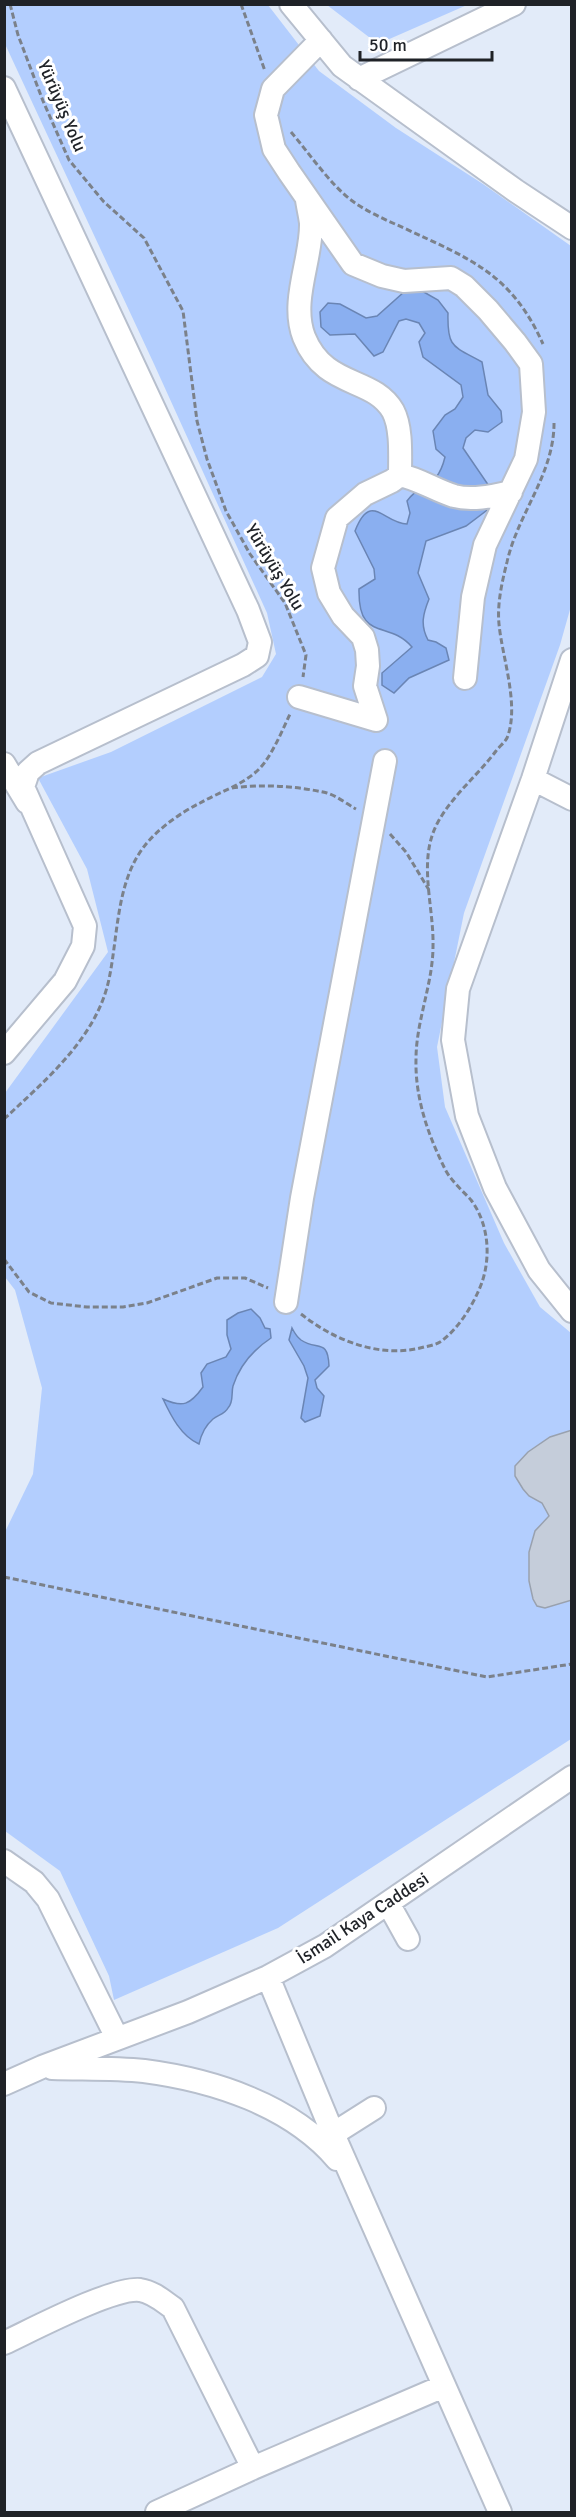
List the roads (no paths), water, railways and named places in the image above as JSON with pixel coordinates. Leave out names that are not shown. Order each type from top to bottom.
[{"type":"street","points":[[291,4],[342,66],[516,191],[572,228]]},
{"type":"street","points":[[359,79],[514,4]]},
{"type":"street","points":[[321,40],[273,89],[266,115],[274,149],[353,264],[382,276],[404,281],[451,278],[464,286],[515,342],[531,364],[534,412],[526,459],[503,494],[485,546],[473,597],[465,678]]},
{"type":"street","points":[[4,88],[249,610],[260,642],[257,656],[243,665],[38,763],[28,772],[23,787],[85,926],[83,946],[65,981],[4,1053]]},
{"type":"street","points":[[307,195],[311,224],[300,310],[304,336],[320,364],[338,377],[381,396],[394,412],[399,435],[400,475]]},
{"type":"street","points":[[400,475],[422,481],[456,496],[478,498],[503,494]]},
{"type":"street","points":[[298,697],[376,720],[365,686],[367,650],[363,637],[343,616],[329,593],[323,568],[337,518],[365,494],[400,475]]},
{"type":"street","points":[[570,1307],[539,1270],[495,1188],[467,1116],[453,1040],[458,989],[572,660]]},
{"type":"street","points":[[286,1302],[304,1186],[385,761]]},
{"type":"street","points":[[4,764],[36,816]]},
{"type":"street","points":[[532,779],[572,799]]},
{"type":"street","name":"İsmail Kaya Caddesi","points":[[4,2084],[42,2067],[188,2012],[268,1977],[325,1946],[572,1777]]},
{"type":"street","points":[[4,1861],[34,1881],[48,1899],[117,2038]]},
{"type":"street","points":[[388,1903],[408,1939]]},
{"type":"street","points":[[268,1977],[333,2134],[500,2512]]},
{"type":"street","points":[[42,2067],[144,2072],[218,2087],[282,2114],[322,2141],[351,2174]]},
{"type":"street","points":[[333,2134],[374,2108]]},
{"type":"street","points":[[4,2343],[120,2292],[140,2290],[158,2297],[173,2308],[253,2468]]},
{"type":"street","points":[[157,2512],[444,2386]]}]
